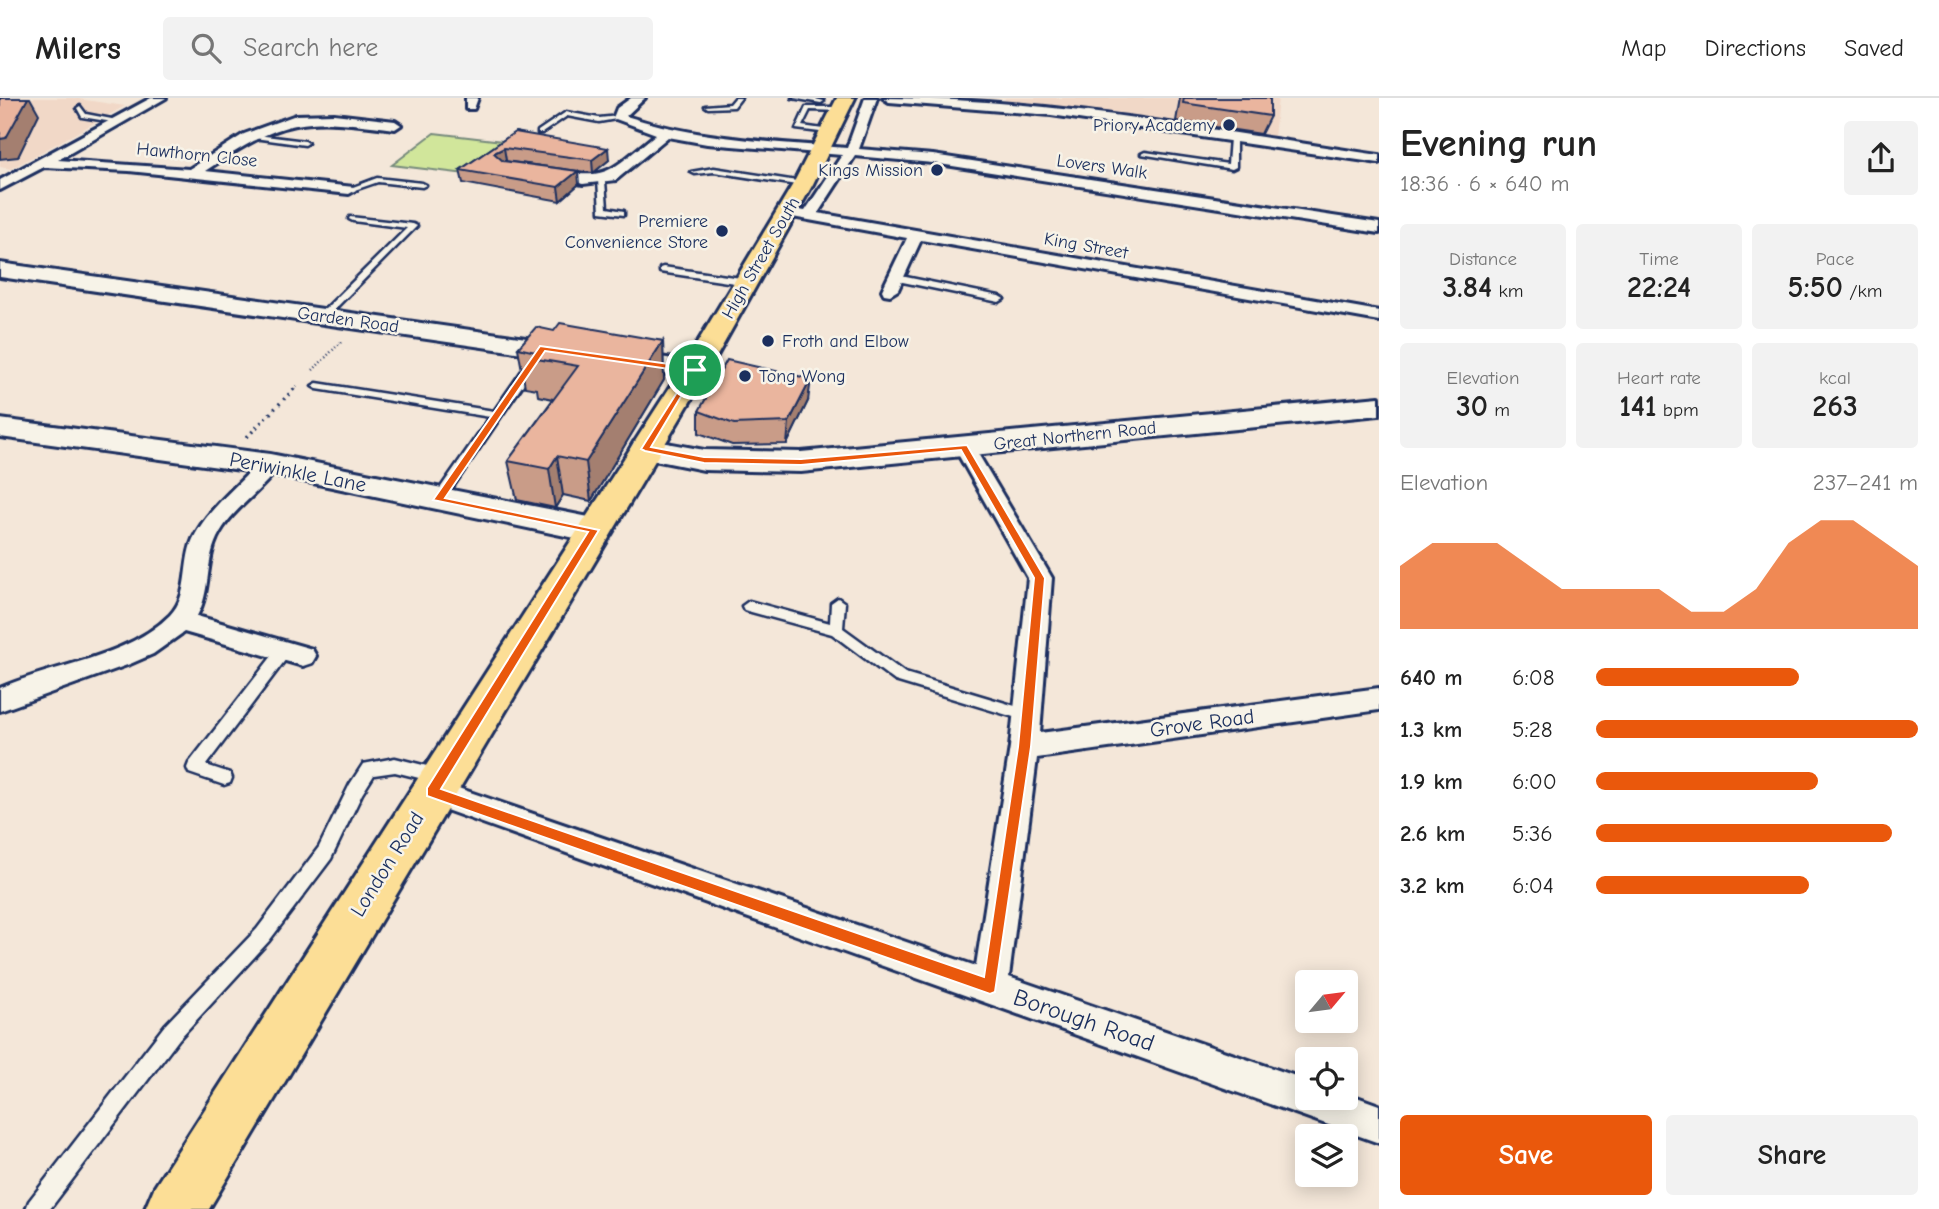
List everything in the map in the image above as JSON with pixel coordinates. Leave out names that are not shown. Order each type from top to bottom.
[{"type":"main road","name":"High Street South","points":[[645,449],[748,282],[798,214],[803,184],[843,103]]},
{"type":"main road","name":"London Road","points":[[175,1209],[645,449]]},
{"type":"street","points":[[0,186],[160,98]]},
{"type":"street","points":[[639,98],[621,111],[620,118],[666,133],[823,140]]},
{"type":"street","points":[[798,214],[852,151],[871,98]]},
{"type":"street","points":[[889,98],[1001,102],[1379,159]]},
{"type":"street","points":[[191,174],[249,136],[278,122],[314,113],[396,125]]},
{"type":"street","points":[[531,171],[601,181],[611,177],[666,133]]},
{"type":"street","name":"Lovers Walk","points":[[823,140],[852,151],[933,159],[1379,228]]},
{"type":"street","name":"Hawthorn Close","points":[[41,163],[191,174],[349,190]]},
{"type":"street","name":"King Street","points":[[798,214],[1379,316]]},
{"type":"street","points":[[893,284],[915,236]]},
{"type":"street","name":"Garden Road","points":[[0,270],[695,370]]},
{"type":"street","name":"Great Northern Road","points":[[645,449],[704,460],[801,462],[1375,410]]},
{"type":"street","name":"Periwinkle Lane","points":[[0,428],[270,464],[594,530]]},
{"type":"street","points":[[964,447],[1040,578],[1024,747],[990,987]]},
{"type":"street","points":[[0,700],[25,687],[140,649],[180,621],[197,591],[201,550],[209,531],[270,464]]},
{"type":"street","points":[[180,621],[293,654]]},
{"type":"street","name":"Grove Road","points":[[1024,747],[1379,699]]},
{"type":"street","name":"Borough Road","points":[[437,785],[990,987],[1379,1124]]},
{"type":"lane","points":[[708,106],[726,108],[738,98]]},
{"type":"lane","points":[[795,98],[843,103]]},
{"type":"lane","points":[[80,108],[85,116],[119,121]]},
{"type":"lane","points":[[540,132],[566,114],[599,120],[620,118]]},
{"type":"lane","points":[[249,136],[305,143]]},
{"type":"lane","points":[[1145,154],[1232,167],[1234,138]]},
{"type":"lane","points":[[695,172],[713,170],[803,184]]},
{"type":"lane","points":[[349,190],[377,180],[422,185]]},
{"type":"lane","points":[[601,181],[603,210],[621,213]]},
{"type":"lane","points":[[323,316],[413,226],[354,219]]},
{"type":"lane","points":[[663,270],[748,282]]},
{"type":"lane","points":[[893,284],[999,299]]},
{"type":"lane","points":[[438,500],[543,348]]},
{"type":"lane","points":[[317,386],[497,415]]},
{"type":"lane","points":[[836,630],[838,603]]},
{"type":"lane","points":[[749,606],[836,630],[900,677],[1027,715]]},
{"type":"lane","points":[[224,778],[195,768],[293,654]]},
{"type":"lane","points":[[37,1209],[172,1032],[263,935],[325,853],[356,789],[369,769],[395,765],[437,785]]},
{"type":"path","points":[[246,438],[344,339]]},
{"type":"shaded area","points":[[0,98],[72,98],[125,106],[11,169],[0,167]]},
{"type":"shaded area","name":"Priory Academy","points":[[1005,98],[1278,98],[1274,138],[1078,109],[1004,102]]},
{"type":"green space","points":[[434,133],[511,142],[474,175],[392,165]]},
{"type":"building","points":[[0,98],[28,98],[6,138],[0,139]]},
{"type":"building","points":[[1184,98],[1270,98],[1270,116],[1183,103]]},
{"type":"building","points":[[515,132],[608,148],[592,160],[504,148],[494,153],[503,161],[578,171],[558,187],[460,170]]},
{"type":"building","points":[[560,323],[663,341],[586,462],[557,456],[549,469],[508,461],[578,366],[531,358],[536,352],[518,348],[536,327],[554,331]]},
{"type":"building","points":[[727,360],[811,379],[789,422],[734,424],[699,411]]},
{"type":"place","name":"Priory Academy","points":[[1229,125]]},
{"type":"place","name":"Kings Mission","points":[[937,170]]},
{"type":"place","name":"Premiere Convenience Store","points":[[722,231]]},
{"type":"place","name":"Froth and Elbow","points":[[768,341]]},
{"type":"place","name":"Tong Wong","points":[[745,376]]},
{"type":"route","points":[[543,348],[695,370],[645,449],[704,460],[801,462],[964,447],[1040,578],[1024,747],[990,987],[432,792],[594,530],[438,500],[543,348]]}]
